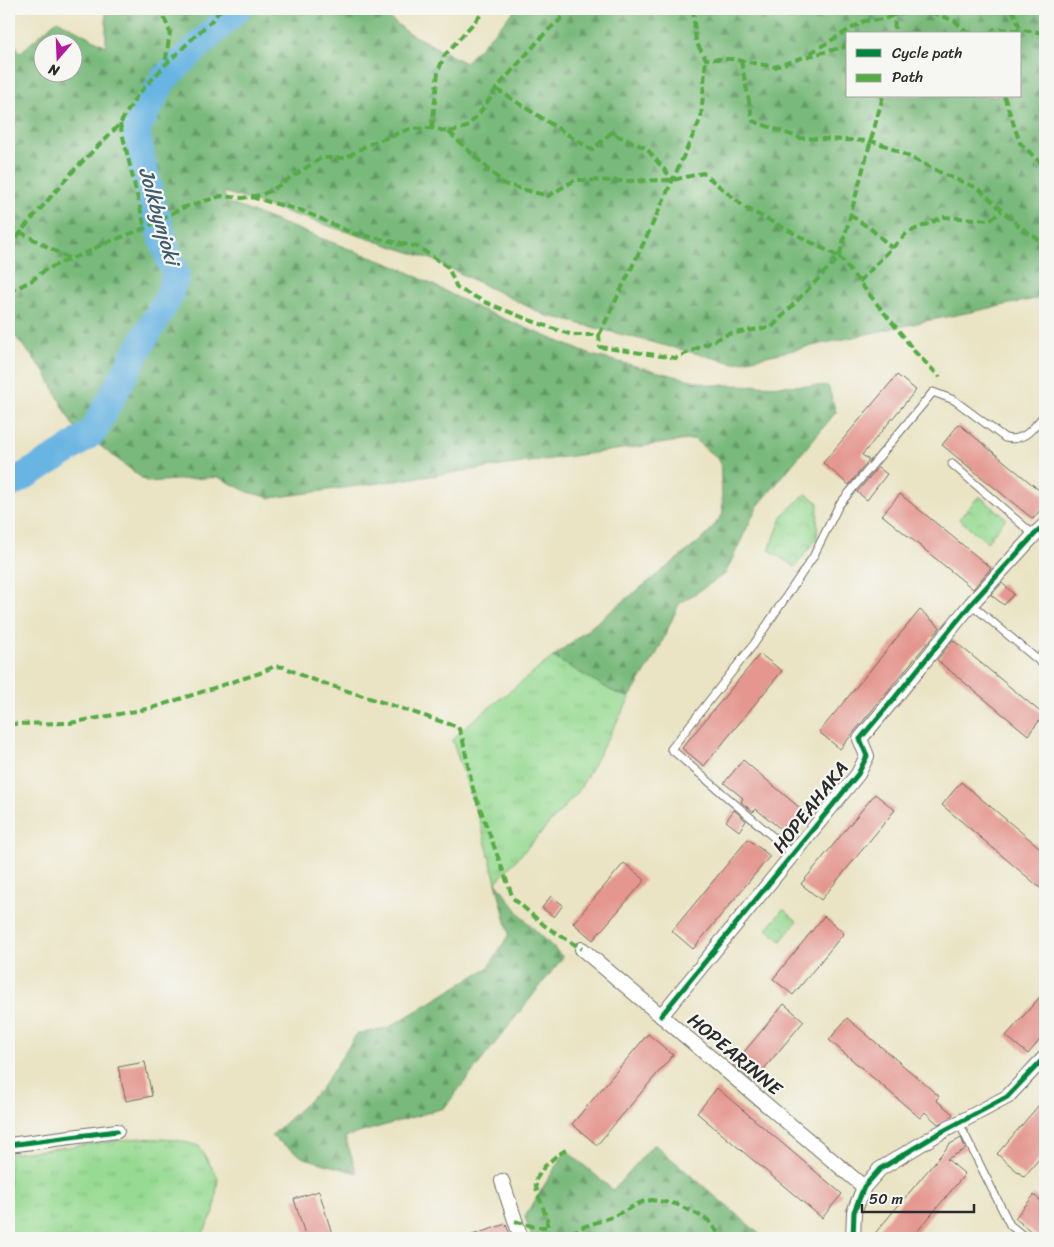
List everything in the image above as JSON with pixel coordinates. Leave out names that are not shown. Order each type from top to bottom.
[{"type":"street","name":"HOPEAHAKA","points":[[661,1016],[858,774],[867,756],[860,739],[970,604],[1045,525]]},
{"type":"street","name":"HOPEARINNE","points":[[582,949],[864,1187]]},
{"type":"street","points":[[853,1238],[854,1212],[864,1187],[880,1169],[936,1135],[1008,1098],[1045,1057]]},
{"type":"street","points":[[9,1145],[117,1131]]},
{"type":"street","points":[[502,1181],[521,1238]]},
{"type":"lane","points":[[792,854],[671,749],[754,644],[813,557],[839,505],[933,392],[954,400],[1005,438],[1013,440],[1027,434],[1045,414]]},
{"type":"lane","points":[[952,464],[1034,535]]},
{"type":"lane","points":[[970,604],[1045,666]]},
{"type":"lane","points":[[1038,660],[1045,651]]},
{"type":"lane","points":[[959,1123],[1010,1225],[1026,1238]]},
{"type":"green space","points":[[106,9],[378,9],[407,32],[465,63],[516,9],[1045,9],[1045,297],[734,363],[545,315],[431,259],[224,192],[226,202],[402,269],[478,308],[591,355],[711,385],[828,386],[836,412],[757,507],[725,574],[679,604],[657,653],[630,697],[612,691],[553,657],[705,537],[723,514],[720,461],[694,439],[271,498],[248,492],[218,477],[147,482],[72,424],[45,372],[9,329],[9,33],[20,53],[32,42],[32,82],[82,82],[82,33],[106,46]]},
{"type":"green space","points":[[57,20],[80,32],[44,32]]},
{"type":"green space","points":[[806,494],[818,502],[817,538],[795,567],[769,550],[784,513]]},
{"type":"green space","points":[[979,496],[1006,518],[987,542],[959,519]]},
{"type":"green space","points":[[553,657],[612,691],[630,698],[578,792],[496,882],[481,825],[452,740],[466,726]]},
{"type":"green space","points":[[496,882],[522,917],[563,957],[444,1108],[345,1137],[357,1173],[304,1158],[271,1136],[321,1089],[357,1034],[388,1028],[489,967],[509,934]]},
{"type":"green space","points":[[783,909],[797,921],[781,941],[767,929]]},
{"type":"green space","points":[[139,1138],[177,1140],[199,1146],[218,1178],[214,1212],[202,1238],[9,1238],[9,1154]]},
{"type":"green space","points":[[654,1144],[764,1238],[532,1238],[525,1217],[566,1150],[613,1190]]},
{"type":"building","points":[[897,375],[916,390],[862,455],[869,460],[849,485],[823,463]]},
{"type":"building","points":[[959,424],[1045,495],[1045,504],[1033,519],[942,445]]},
{"type":"building","points":[[878,467],[887,474],[867,500],[857,492]]},
{"type":"building","points":[[900,494],[991,568],[973,589],[882,515]]},
{"type":"building","points":[[1002,583],[1014,594],[1004,605],[991,595]]},
{"type":"building","points":[[920,610],[940,627],[939,629],[840,749],[819,732]]},
{"type":"building","points":[[953,640],[1044,715],[1028,735],[937,660]]},
{"type":"building","points":[[760,654],[782,671],[704,766],[682,748]]},
{"type":"building","points":[[743,760],[806,813],[787,834],[756,809],[753,812],[741,802],[743,798],[724,783]]},
{"type":"building","points":[[961,782],[1045,852],[1045,892],[942,805]]},
{"type":"building","points":[[875,794],[895,810],[821,900],[801,884]]},
{"type":"building","points":[[734,810],[746,821],[739,831],[726,821]]},
{"type":"building","points":[[748,839],[770,856],[693,949],[672,931]]},
{"type":"building","points":[[624,863],[645,880],[593,940],[573,923]]},
{"type":"building","points":[[551,896],[563,905],[554,917],[542,908]]},
{"type":"building","points":[[824,916],[844,933],[793,995],[773,979]]},
{"type":"building","points":[[1045,991],[1045,1034],[1028,1054],[1006,1036]]},
{"type":"building","points":[[784,1004],[804,1021],[753,1082],[733,1065]]},
{"type":"building","points":[[847,1018],[939,1096],[936,1100],[953,1114],[950,1118],[938,1124],[925,1112],[920,1118],[829,1040]]},
{"type":"building","points":[[648,1034],[673,1055],[597,1145],[572,1124]]},
{"type":"building","points":[[145,1062],[152,1096],[126,1101],[118,1067]]},
{"type":"building","points":[[717,1088],[842,1194],[822,1218],[697,1113]]},
{"type":"building","points":[[1045,1098],[1045,1152],[1024,1177],[997,1154]]},
{"type":"building","points":[[961,1138],[966,1149],[947,1159],[965,1174],[912,1238],[871,1238],[950,1144]]},
{"type":"building","points":[[319,1191],[332,1234],[319,1238],[306,1238],[294,1199]]},
{"type":"building","points":[[1034,1195],[1045,1205],[1045,1238],[1039,1238],[1015,1218]]},
{"type":"building","points":[[506,1224],[511,1238],[469,1238],[469,1236]]},
{"type":"waterway","name":"Jolkbynjoki","points":[[9,485],[65,452],[93,432],[167,300],[176,276],[154,210],[136,130],[163,80],[237,9]]},
{"type":"marked path","points":[[156,9],[163,15],[170,32],[165,65]]},
{"type":"marked path","points":[[9,248],[74,170],[120,124],[136,97],[221,9]]},
{"type":"marked path","points":[[432,128],[438,72],[444,56],[486,9]]},
{"type":"marked path","points":[[9,226],[70,259],[145,228],[182,208],[221,196],[242,198],[261,195],[272,190],[321,158],[345,158],[367,145],[410,129],[432,128],[449,132],[467,127],[482,110],[496,89],[547,31],[560,20],[565,9]]},
{"type":"marked path","points":[[693,9],[696,42],[706,59],[732,59],[775,67],[846,47]]},
{"type":"marked path","points":[[894,9],[895,32]]},
{"type":"marked path","points":[[810,53],[864,21],[885,19],[894,15],[922,9],[955,21],[966,32]]},
{"type":"marked path","points":[[1012,9],[1021,30]]},
{"type":"marked path","points":[[1040,9],[1045,28]]},
{"type":"marked path","points":[[992,32],[994,29],[1045,33]]},
{"type":"marked path","points":[[599,335],[701,118],[706,59]]},
{"type":"marked path","points":[[741,61],[753,121],[800,138],[871,141],[887,146],[948,176],[978,188],[1020,227],[1045,244]]},
{"type":"marked path","points":[[496,89],[592,150],[611,133],[646,148],[673,180]]},
{"type":"marked path","points":[[449,132],[504,184],[548,196],[575,180],[673,180],[703,173],[746,208],[839,257],[882,98]]},
{"type":"marked path","points":[[1005,98],[1020,143],[1045,167]]},
{"type":"marked path","points":[[120,124],[145,228]]},
{"type":"marked path","points":[[251,197],[303,211],[352,233],[418,247],[448,267],[457,288],[485,302],[572,335],[599,335],[600,347],[676,358],[728,334],[772,327],[839,257],[914,351],[940,377]]},
{"type":"marked path","points":[[859,282],[907,233],[943,217],[990,220],[1002,211]]},
{"type":"marked path","points":[[850,215],[871,229],[892,248]]},
{"type":"marked path","points":[[9,292],[31,281],[45,270],[70,259]]},
{"type":"marked path","points":[[9,724],[70,723],[152,708],[260,673],[275,666],[284,667],[308,678],[458,727],[462,736],[473,789],[513,898],[545,926],[582,949]]},
{"type":"marked path","points":[[548,1238],[547,1219],[535,1181],[544,1167],[566,1150]]},
{"type":"marked path","points":[[560,1238],[583,1227],[612,1217],[642,1202],[652,1200],[676,1204],[695,1213],[709,1221],[718,1233],[729,1238]]},
{"type":"marked path","points":[[515,1221],[535,1227],[548,1227]]},
{"type":"cycle path","points":[[661,1016],[858,774],[867,756],[860,739],[971,604],[1045,525]]},
{"type":"cycle path","points":[[853,1238],[854,1212],[864,1187],[880,1169],[936,1135],[1007,1097],[1045,1057]]},
{"type":"cycle path","points":[[9,1145],[117,1131]]}]
